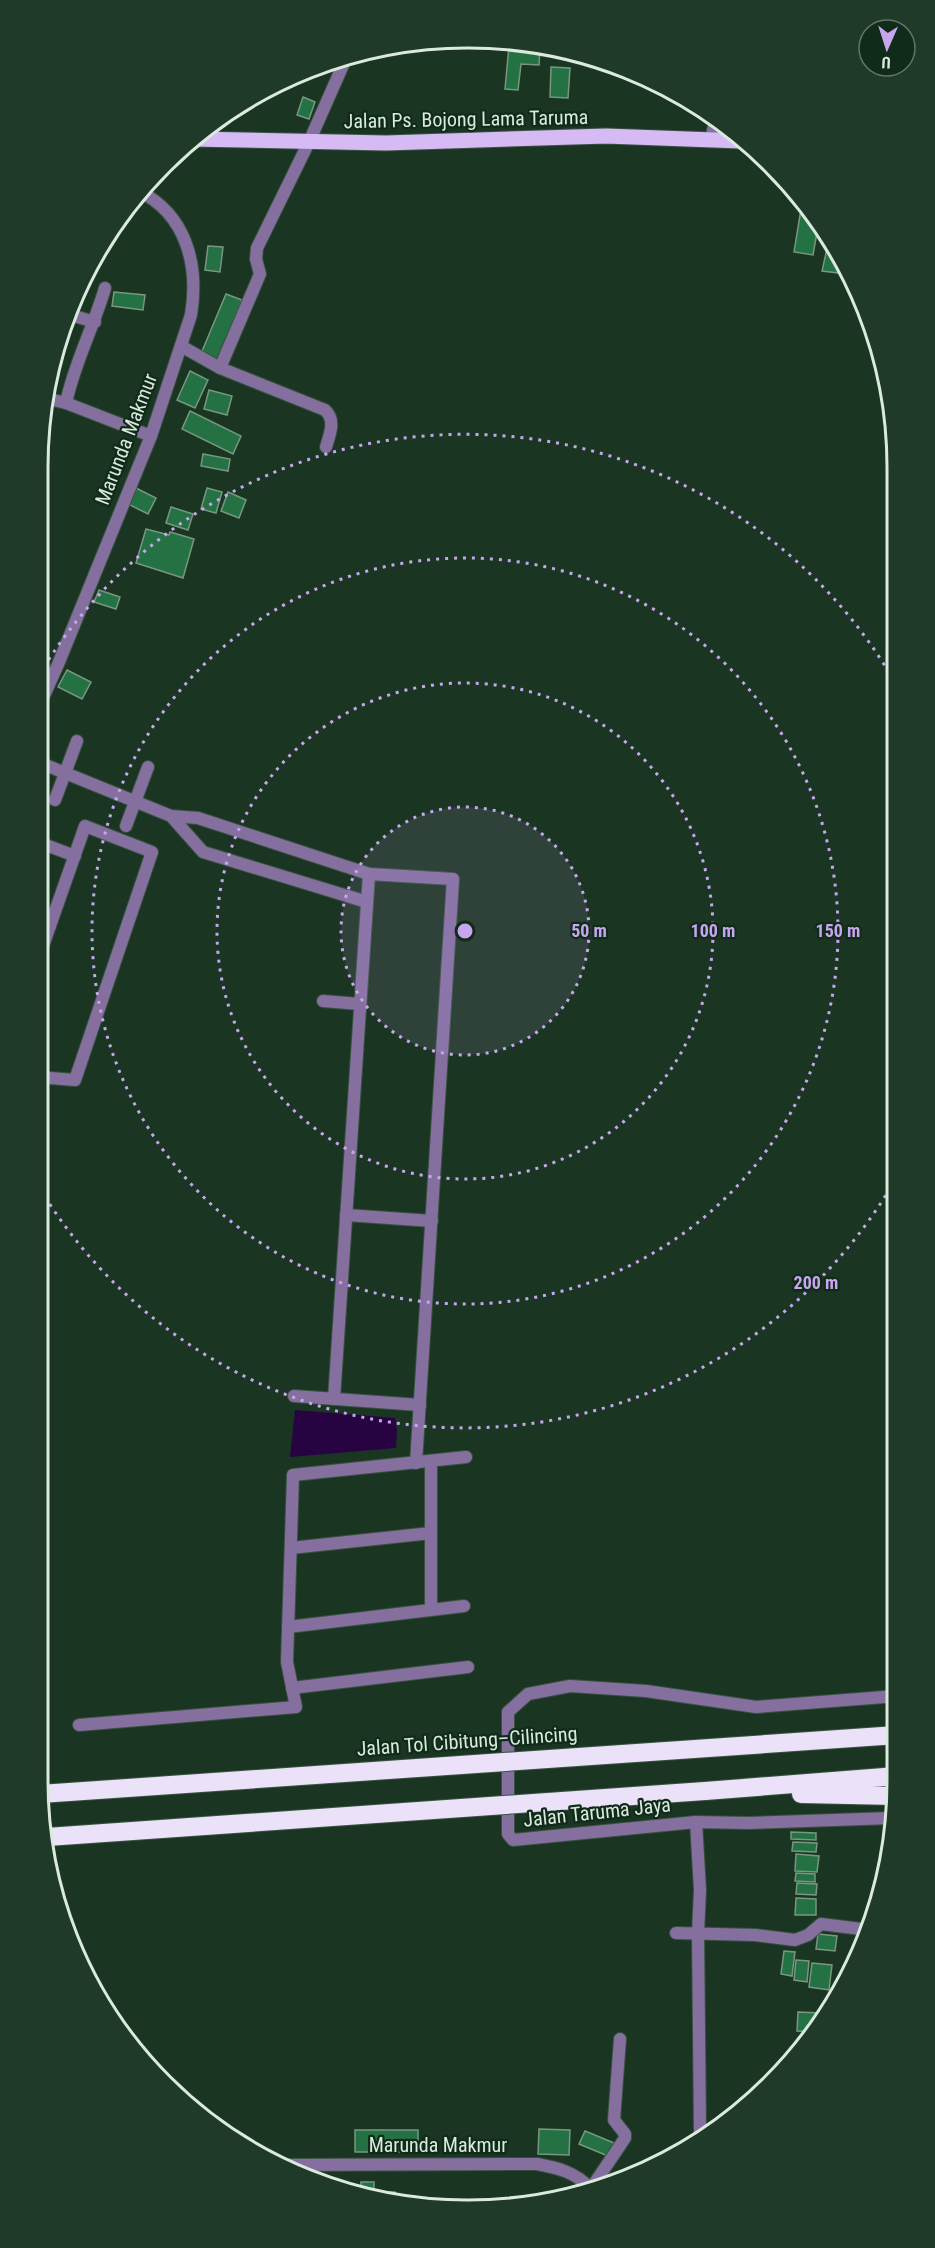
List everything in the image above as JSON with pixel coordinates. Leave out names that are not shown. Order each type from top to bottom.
[{"type":"highway","name":"Jalan Tol Cibitung–Cilincing","points":[[48,1793],[887,1736]]},
{"type":"highway","points":[[52,1837],[887,1777]]},
{"type":"highway","points":[[705,1791],[886,1796]]},
{"type":"main road","name":"Jalan Ps. Bojong Lama Taruma","points":[[207,139],[386,143],[606,136],[729,140]]},
{"type":"street","points":[[220,368],[260,274],[256,259],[257,248],[309,142],[342,67]]},
{"type":"street","points":[[711,139],[714,128]]},
{"type":"street","name":"Marunda Makmur","points":[[48,687],[152,436],[190,315],[193,298],[192,272],[180,228],[166,208],[148,196]]},
{"type":"street","points":[[66,403],[69,386],[95,322],[105,288]]},
{"type":"street","points":[[76,317],[95,322]]},
{"type":"street","points":[[181,346],[220,368],[325,410],[331,419],[331,432],[326,447]]},
{"type":"street","points":[[54,400],[152,436]]},
{"type":"street","points":[[55,800],[77,741]]},
{"type":"street","points":[[48,766],[171,816],[198,818],[369,874],[453,879],[416,1463]]},
{"type":"street","points":[[126,826],[148,767]]},
{"type":"street","points":[[171,816],[203,852],[367,902]]},
{"type":"street","points":[[48,932],[85,826],[152,852],[75,1080],[48,1078]]},
{"type":"street","points":[[48,846],[75,856]]},
{"type":"street","points":[[334,1399],[369,874]]},
{"type":"street","points":[[323,1001],[360,1004]]},
{"type":"street","points":[[346,1215],[432,1221]]},
{"type":"street","points":[[294,1396],[420,1405]]},
{"type":"street","points":[[79,1725],[296,1707],[286,1662],[293,1475],[466,1457]]},
{"type":"street","points":[[431,1461],[431,1610]]},
{"type":"street","points":[[291,1548],[431,1533]]},
{"type":"street","points":[[288,1627],[464,1606]]},
{"type":"street","points":[[292,1688],[468,1667]]},
{"type":"street","name":"Jalan Taruma Jaya","points":[[885,1818],[748,1823],[696,1822],[513,1840],[507,1834],[508,1712],[528,1694],[570,1686],[646,1691],[756,1707],[887,1697]]},
{"type":"street","points":[[696,1822],[700,1890],[698,1933],[700,2130]]},
{"type":"street","points":[[676,1933],[755,1935],[795,1940],[808,1935],[821,1924],[860,1929]]},
{"type":"street","points":[[596,2180],[625,2138],[614,2120],[620,2039]]},
{"type":"street","name":"Marunda Makmur","points":[[300,2165],[537,2164],[561,2168],[586,2183]]},
{"type":"shaded area","points":[[295,1410],[395,1418],[396,1448],[290,1457]]},
{"type":"building","points":[[509,51],[540,55],[539,65],[521,64],[518,90],[505,89]]},
{"type":"building","points":[[551,67],[570,68],[568,98],[550,97]]},
{"type":"building","points":[[303,97],[315,102],[309,119],[297,115]]},
{"type":"building","points":[[800,213],[817,235],[813,255],[794,252]]},
{"type":"building","points":[[208,246],[223,247],[220,272],[205,270]]},
{"type":"building","points":[[826,251],[839,273],[822,271]]},
{"type":"building","points":[[114,292],[145,295],[143,310],[112,306]]},
{"type":"building","points":[[226,294],[242,300],[217,363],[200,356]]},
{"type":"building","points":[[190,371],[208,380],[195,408],[177,400]]},
{"type":"building","points":[[209,390],[232,396],[227,415],[204,409]]},
{"type":"building","points":[[190,411],[241,436],[233,454],[182,429]]},
{"type":"building","points":[[203,454],[230,459],[228,471],[201,466]]},
{"type":"building","points":[[136,488],[156,498],[148,514],[128,504]]},
{"type":"building","points":[[207,488],[222,492],[216,513],[201,509]]},
{"type":"building","points":[[228,492],[246,500],[239,518],[221,511]]},
{"type":"building","points":[[171,507],[193,514],[188,530],[166,523]]},
{"type":"building","points":[[146,529],[169,535],[170,532],[194,539],[183,578],[136,563]]},
{"type":"building","points":[[99,590],[120,597],[116,609],[94,602]]},
{"type":"building","points":[[67,670],[91,682],[82,699],[58,687]]},
{"type":"building","points":[[791,1832],[816,1833],[816,1840],[791,1839]]},
{"type":"building","points":[[793,1842],[817,1843],[816,1852],[792,1851]]},
{"type":"building","points":[[796,1854],[819,1856],[817,1872],[795,1871]]},
{"type":"building","points":[[796,1873],[815,1874],[815,1882],[795,1881]]},
{"type":"building","points":[[797,1883],[817,1884],[816,1895],[796,1894]]},
{"type":"building","points":[[796,1898],[816,1899],[816,1915],[795,1915]]},
{"type":"building","points":[[818,1934],[837,1936],[835,1951],[816,1949]]},
{"type":"building","points":[[784,1951],[795,1952],[792,1976],[781,1974]]},
{"type":"building","points":[[796,1960],[809,1961],[807,1982],[794,1980]]},
{"type":"building","points":[[812,1963],[832,1965],[829,1990],[809,1987]]},
{"type":"building","points":[[798,2012],[817,2013],[803,2031],[797,2031]]},
{"type":"building","points":[[539,2129],[570,2130],[569,2155],[538,2154]]},
{"type":"building","points":[[355,2130],[418,2130],[418,2152],[355,2152]]},
{"type":"building","points":[[585,2131],[614,2143],[608,2156],[579,2144]]},
{"type":"building","points":[[361,2182],[374,2182],[374,2189],[361,2186]]}]
